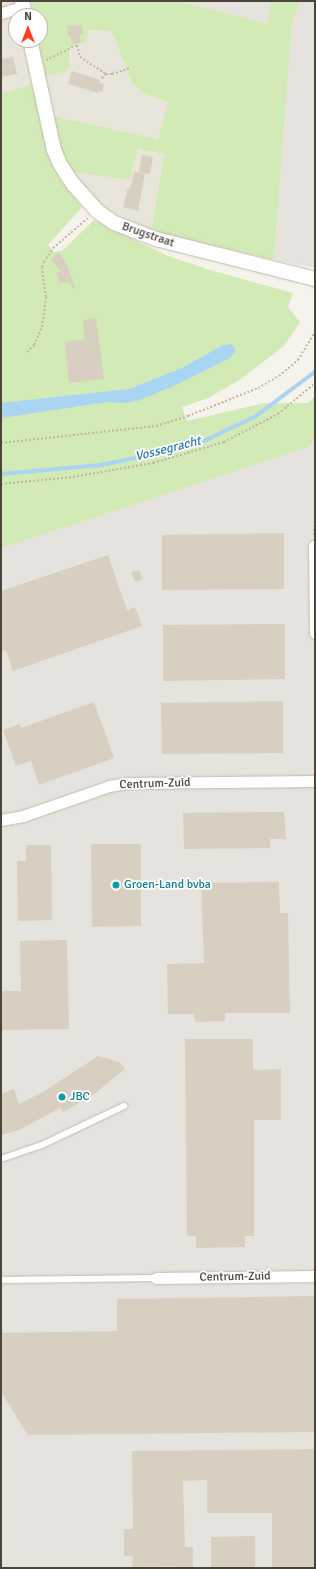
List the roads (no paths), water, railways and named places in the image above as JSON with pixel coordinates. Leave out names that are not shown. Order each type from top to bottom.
[{"type":"street","name":"Brugstraat","points":[[32,48],[54,150],[60,164],[73,184],[96,211],[114,223],[156,239],[315,279]]},
{"type":"street","points":[[314,546],[315,633]]},
{"type":"street","name":"Centrum-Zuid","points":[[1,820],[23,816],[109,786],[129,783],[315,782]]},
{"type":"street","name":"Centrum-Zuid","points":[[156,1278],[315,1276]]},
{"type":"lane","points":[[1,1159],[42,1145],[124,1106]]},
{"type":"lane","points":[[1,1280],[156,1278]]},
{"type":"water","points":[[231,344],[234,347],[235,352],[230,358],[174,386],[137,401],[122,403],[107,402],[1,418],[1,403],[129,389],[182,368],[221,346]]},
{"type":"waterway","name":"Vossegracht","points":[[1,474],[101,465],[193,446],[255,417],[315,372]]},
{"type":"place","name":"Groen-Land bvba","points":[[116,885]]},
{"type":"place","name":"JBC","points":[[62,1097]]}]
